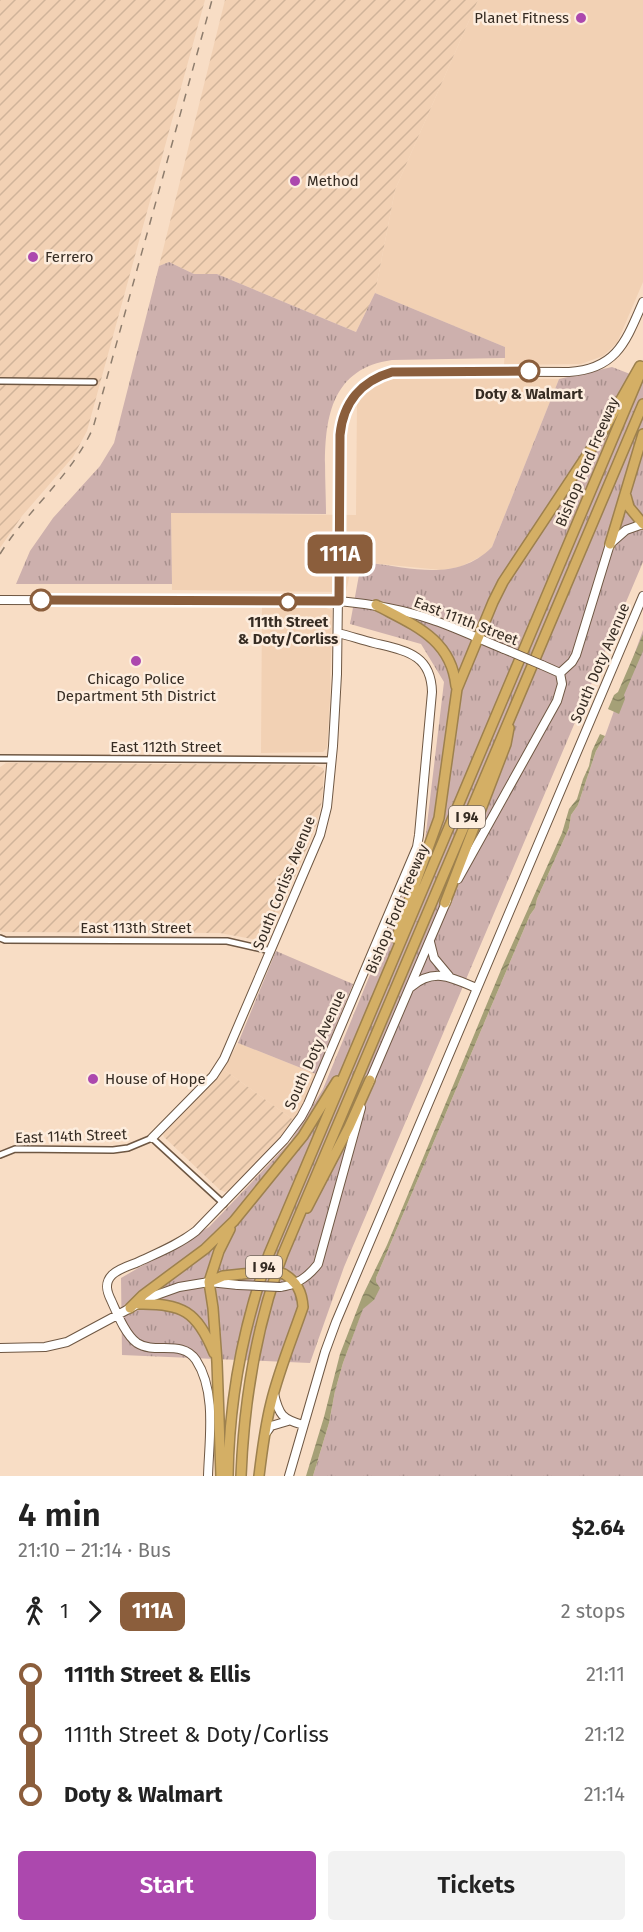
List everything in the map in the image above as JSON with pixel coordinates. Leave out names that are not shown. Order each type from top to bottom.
[{"type":"highway","points":[[393,959],[400,926],[440,818],[457,689],[477,638],[503,582],[605,428],[634,373],[643,362]]},
{"type":"highway","name":"Bishop Ford Freeway","points":[[228,1476],[233,1395],[241,1350],[251,1309],[278,1231],[643,367]]},
{"type":"highway","name":"Bishop Ford Freeway","points":[[242,1476],[245,1413],[255,1346],[273,1280],[292,1230],[643,404]]},
{"type":"highway","points":[[610,544],[643,434]]},
{"type":"highway","points":[[626,491],[629,507],[643,524]]},
{"type":"highway","points":[[375,605],[419,628],[442,647],[451,664],[457,689]]},
{"type":"highway","points":[[445,903],[506,744],[513,710]]},
{"type":"highway","points":[[134,1306],[143,1295],[205,1249],[234,1221],[303,1136],[330,1091],[346,1070]]},
{"type":"highway","points":[[292,1230],[314,1197],[370,1080]]},
{"type":"highway","points":[[221,1476],[217,1362],[209,1282],[219,1251],[234,1221]]},
{"type":"highway","points":[[209,1282],[223,1276],[274,1271],[284,1274],[296,1284],[302,1295],[303,1307],[273,1393],[259,1476]]},
{"type":"highway","points":[[134,1306],[175,1306],[190,1315],[206,1335],[217,1362]]},
{"type":"street","points":[[339,601],[341,428],[348,405],[358,391],[374,378],[392,372],[568,372],[586,370],[602,364],[619,350],[628,337],[643,302]]},
{"type":"street","points":[[0,381],[94,382]]},
{"type":"street","points":[[0,1348],[45,1347],[67,1342],[151,1296],[179,1287],[209,1282],[280,1287],[296,1284],[313,1271],[323,1250],[370,1080],[445,903],[557,701],[562,684],[560,673],[576,655],[610,544],[626,530],[643,524]]},
{"type":"street","name":"South Doty Avenue","points":[[289,1476],[336,1322],[643,596]]},
{"type":"street","name":"East 111th Street","points":[[0,600],[339,601],[375,605],[429,618],[560,673]]},
{"type":"street","name":"South Corliss Avenue","points":[[152,1138],[213,1076],[224,1059],[320,835],[328,800],[332,760],[339,601]]},
{"type":"street","name":"South Doty Avenue","points":[[208,1476],[209,1407],[204,1380],[197,1361],[183,1349],[148,1347],[136,1342],[119,1315],[106,1286],[112,1275],[187,1238],[224,1204],[284,1140],[301,1117],[418,843],[432,692],[430,676],[422,662],[406,651],[338,633]]},
{"type":"street","name":"East 112th Street","points":[[0,758],[332,760]]},
{"type":"street","name":"East 113th Street","points":[[0,938],[5,940],[227,941],[271,951]]},
{"type":"street","points":[[430,938],[434,958],[449,976],[476,988]]},
{"type":"street","points":[[409,988],[427,978],[449,976]]},
{"type":"street","points":[[152,1138],[224,1204]]},
{"type":"street","name":"East 114th Street","points":[[0,1155],[15,1149],[113,1150],[128,1148],[152,1138]]},
{"type":"street","points":[[273,1393],[281,1415],[288,1421],[303,1425]]},
{"type":"street","points":[[264,1437],[271,1426],[288,1421]]},
{"type":"shaded area","points":[[0,0],[205,0],[87,431],[73,457],[22,516],[0,548]]},
{"type":"shaded area","points":[[225,0],[478,0],[395,190],[375,293],[356,332],[217,274],[194,274],[169,262],[159,266]]},
{"type":"shaded area","points":[[478,0],[643,0],[643,282],[617,343],[603,356],[581,364],[504,365],[505,347],[375,293],[395,190]]},
{"type":"shaded area","points":[[396,378],[559,379],[492,547],[484,555],[460,567],[441,570],[361,564],[350,573],[346,592],[172,590],[171,513],[356,515],[357,401],[371,386]]},
{"type":"shaded area","points":[[262,606],[332,610],[327,748],[323,752],[261,753]]},
{"type":"shaded area","points":[[6,763],[314,765],[323,768],[324,771],[322,800],[317,824],[268,940],[262,941],[220,933],[2,932],[0,930],[0,767]]},
{"type":"shaded area","points":[[238,1043],[316,1074],[295,1121],[223,1069]]},
{"type":"shaded area","points":[[223,1069],[295,1121],[230,1190],[225,1192],[220,1190],[163,1134]]},
{"type":"green space","points":[[169,262],[194,274],[217,274],[356,332],[375,293],[505,347],[505,358],[392,360],[366,367],[348,380],[336,398],[329,419],[325,466],[326,514],[171,513],[172,584],[16,584],[30,551],[53,518],[100,466],[114,443],[159,266]]},
{"type":"green space","points":[[612,367],[643,379],[643,562],[344,1267],[310,1363],[122,1355],[121,1278],[209,1227],[290,1142],[323,1089],[425,841],[444,682],[421,644],[350,624],[361,564],[434,570],[464,565],[478,558],[492,547],[559,379]]},
{"type":"green space","points":[[643,630],[643,1476],[313,1476],[329,1423],[343,1363],[363,1308],[374,1300],[376,1278],[569,828],[571,815],[578,805],[596,751],[605,736]]},
{"type":"green space","points":[[276,951],[353,984],[316,1074],[238,1043]]},
{"type":"water","points":[[643,634],[643,651],[624,695],[625,699],[619,714],[608,709],[614,695],[618,692]]},
{"type":"water","points":[[600,734],[605,736],[596,751],[578,805],[571,815],[569,828],[376,1278],[380,1288],[374,1300],[363,1309],[343,1363],[329,1423],[313,1476],[306,1476],[340,1354],[362,1297],[387,1245],[503,965],[562,833],[569,809],[577,799],[592,751]]},
{"type":"railway","points":[[0,554],[23,522],[73,462],[93,428],[212,0]]},
{"type":"bus line","name":"111A","points":[[41,600],[339,601],[340,435],[344,413],[352,398],[366,383],[382,374],[392,372],[529,371]]},
{"type":"place","name":"Planet Fitness","points":[[581,18]]},
{"type":"place","name":"Method","points":[[295,181]]},
{"type":"place","name":"Ferrero","points":[[33,257]]},
{"type":"place","name":"Doty & Walmart","points":[[529,371]]},
{"type":"place","name":"111th Street & Doty/Corliss","points":[[288,602]]},
{"type":"place","name":"Chicago Police Department 5th District","points":[[136,661]]},
{"type":"place","name":"House of Hope","points":[[93,1079]]}]
